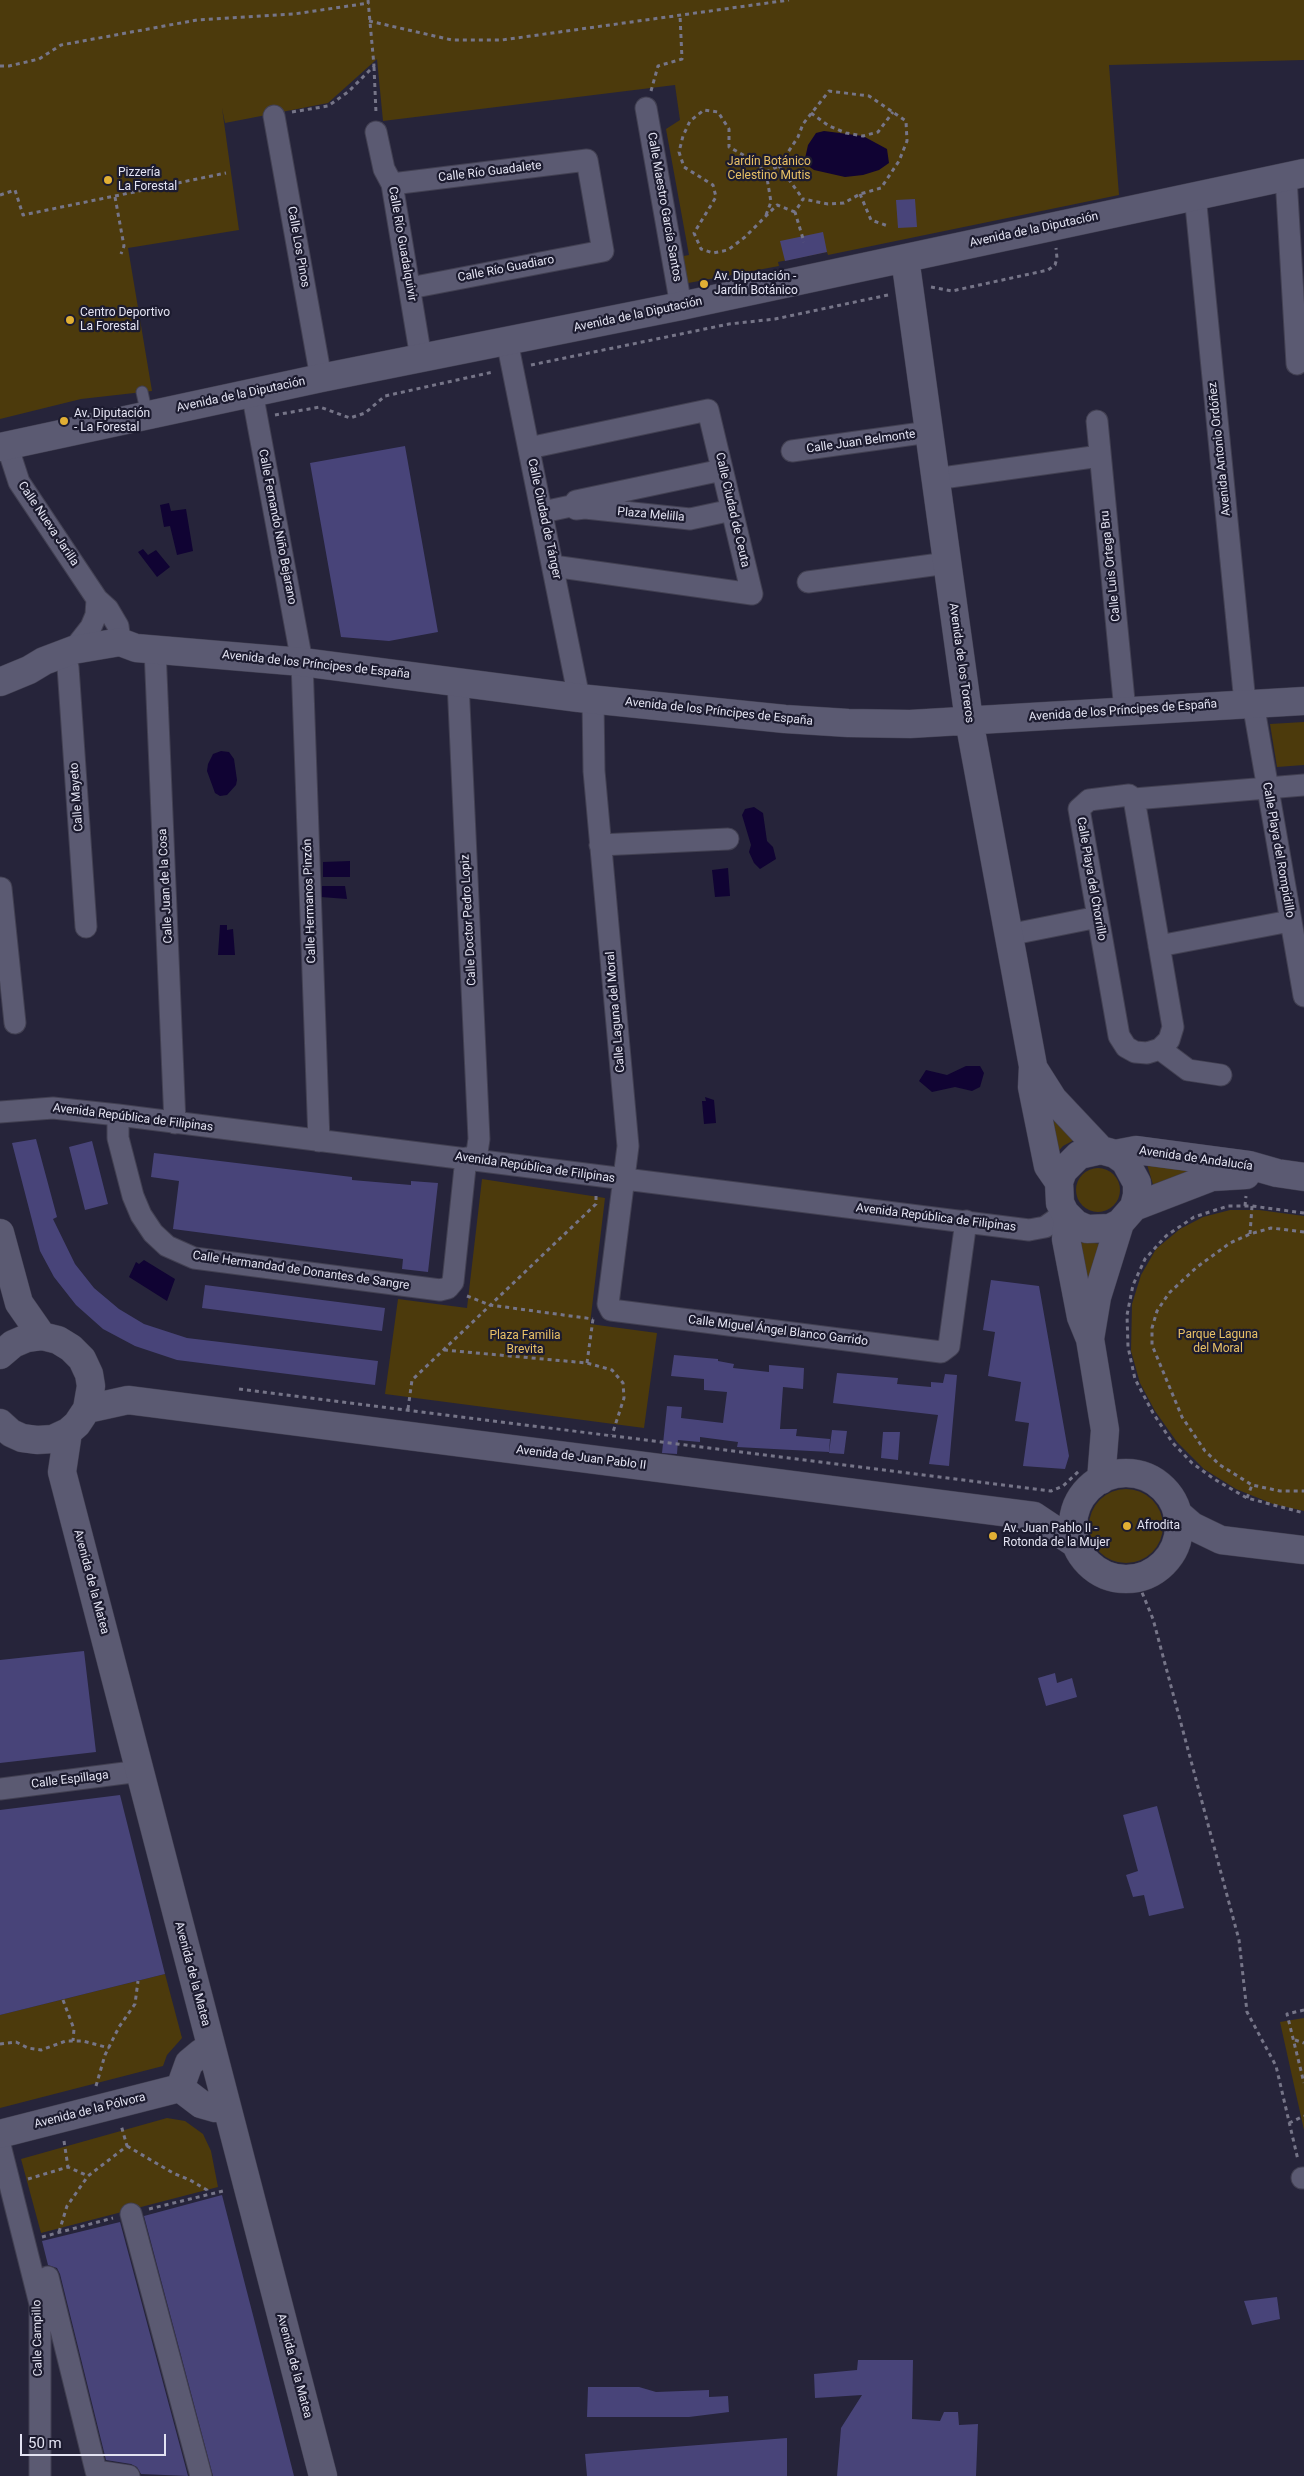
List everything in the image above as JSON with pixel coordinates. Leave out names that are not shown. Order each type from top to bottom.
[{"type":"street","name":"Calle Maestro García Santos","points":[[646,108],[681,306]]},
{"type":"street","name":"Calle Los Pinos","points":[[274,116],[321,378]]},
{"type":"street","name":"Calle Río Guadalquivir","points":[[376,132],[384,169],[392,184],[421,358]]},
{"type":"street","name":"Calle Río Guadalete","points":[[392,184],[587,160],[603,251]]},
{"type":"street","name":"Avenida de la Diputación","points":[[4,446],[145,404],[254,405],[321,378],[681,306],[1295,175]]},
{"type":"street","points":[[1295,175],[1297,364]]},
{"type":"street","name":"Avenida Antonio Ordóñez","points":[[1195,195],[1249,703]]},
{"type":"street","name":"Calle Río Guadiaro","points":[[410,288],[603,251]]},
{"type":"street","name":"Avenida de los Toreros","points":[[905,258],[969,720],[1033,1066],[1032,1087],[1048,1166],[1059,1182]]},
{"type":"street","name":"Calle Ciudad de Tánger","points":[[507,341],[553,566],[586,699]]},
{"type":"street","name":"Calle Fernando Niño Bejarano","points":[[254,405],[302,662]]},
{"type":"street","name":"Calle Ciudad de Ceuta","points":[[529,448],[708,410],[752,594],[553,566]]},
{"type":"street","name":"Calle Luis Ortega Bru","points":[[1097,421],[1125,711]]},
{"type":"street","name":"Calle Juan Belmonte","points":[[792,451],[929,432]]},
{"type":"street","name":"Calle Nueva Jarilla","points":[[4,446],[19,482],[96,607],[108,609],[118,626],[137,646]]},
{"type":"street","points":[[935,479],[1100,456]]},
{"type":"street","name":"Plaza Melilla","points":[[571,506],[573,501],[722,470]]},
{"type":"street","name":"Plaza Melilla","points":[[542,512],[571,506],[576,509],[585,508],[690,518],[732,510]]},
{"type":"street","points":[[808,582],[947,563]]},
{"type":"street","points":[[54,664],[80,642],[96,607]]},
{"type":"street","points":[[0,682],[54,664],[117,658],[137,646]]},
{"type":"street","name":"Avenida de los Príncipes de España","points":[[137,646],[302,662],[586,699],[784,719],[848,723],[910,724],[1304,701]]},
{"type":"street","name":"Calle Juan de la Cosa","points":[[137,646],[175,1123]]},
{"type":"street","name":"Calle Hermanos Pinzón","points":[[302,662],[319,1141]]},
{"type":"street","name":"Calle Mayeto","points":[[54,664],[86,926]]},
{"type":"street","name":"Calle Doctor Pedro Lopiz","points":[[458,682],[478,1132],[471,1158]]},
{"type":"street","name":"Calle Laguna del Moral","points":[[586,699],[628,1146],[624,1180]]},
{"type":"street","name":"Calle Playa del Rompidillo","points":[[1249,703],[1295,925],[1304,996]]},
{"type":"street","points":[[1221,1075],[1188,1070],[1160,1049],[1169,1040],[1173,1027],[1134,799],[1304,786]]},
{"type":"street","name":"Calle Playa del Chorrillo","points":[[1134,799],[1129,795],[1088,800],[1078,809],[1119,1036],[1126,1048],[1135,1052],[1147,1054],[1160,1049]]},
{"type":"street","points":[[600,845],[728,839]]},
{"type":"street","points":[[1,888],[15,1023]]},
{"type":"street","points":[[1023,932],[1098,917]]},
{"type":"street","points":[[1159,946],[1295,925]]},
{"type":"street","name":"Avenida de los Toreros","points":[[1033,1066],[1053,1099],[1108,1152]]},
{"type":"street","name":"Avenida República de Filipinas","points":[[0,1112],[53,1108],[118,1115],[319,1141],[471,1158],[624,1180],[1029,1230],[1045,1227],[1066,1215]]},
{"type":"street","name":"Calle Hermandad de Donantes de Sangre","points":[[118,1115],[118,1138],[133,1196],[145,1221],[153,1232],[168,1246],[194,1258],[440,1290],[448,1288]]},
{"type":"street","name":"Avenida de Andalucía","points":[[1108,1152],[1136,1150],[1249,1165],[1277,1173],[1304,1177]]},
{"type":"street","points":[[1090,1339],[1097,1297],[1137,1182],[1125,1161],[1108,1152],[1090,1151],[1079,1155],[1062,1171],[1059,1182],[1060,1203],[1066,1215],[1066,1239],[1081,1317],[1090,1339],[1105,1430],[1117,1453],[1133,1473]]},
{"type":"street","points":[[448,1288],[454,1282],[471,1158]]},
{"type":"street","name":"Avenida de Andalucía","points":[[1127,1215],[1212,1177],[1277,1173]]},
{"type":"street","points":[[602,1314],[608,1304],[624,1180]]},
{"type":"street","points":[[1066,1215],[1087,1229],[1104,1229],[1127,1215]]},
{"type":"street","name":"Calle Miguel Ángel Blanco Garrido","points":[[602,1314],[941,1352],[949,1346],[966,1222]]},
{"type":"street","points":[[0,1233],[19,1303],[42,1336]]},
{"type":"street","points":[[6,1349],[19,1303]]},
{"type":"street","points":[[1,1425],[22,1438],[53,1439],[68,1432],[87,1409],[91,1398],[89,1374],[82,1359],[71,1348],[58,1340],[42,1336],[27,1338],[6,1349]]},
{"type":"street","name":"Avenida de Juan Pablo II","points":[[89,1374],[128,1400]]},
{"type":"street","name":"Avenida de Juan Pablo II","points":[[87,1409],[128,1400],[1034,1516],[1076,1544]]},
{"type":"street","points":[[1093,1473],[1133,1473],[1148,1477],[1161,1486],[1171,1498],[1177,1512],[1178,1533],[1172,1552],[1163,1564],[1150,1573],[1136,1578],[1121,1579],[1100,1572],[1083,1557],[1076,1544],[1073,1530],[1078,1503],[1088,1490],[1105,1430]]},
{"type":"street","name":"Avenida de la Matea","points":[[62,1472],[68,1432]]},
{"type":"street","name":"Avenida de la Matea","points":[[38,1440],[62,1472],[323,2476]]},
{"type":"street","name":"Avenida de Juan Pablo II","points":[[1034,1516],[1058,1506],[1078,1503]]},
{"type":"street","points":[[1177,1512],[1192,1526],[1221,1540],[1304,1550]]},
{"type":"street","points":[[1172,1552],[1221,1540]]},
{"type":"street","name":"Calle Espillaga","points":[[0,1789],[140,1771]]},
{"type":"street","points":[[212,2051],[201,2053],[188,2063],[180,2088],[202,2104],[215,2108],[226,2105]]},
{"type":"street","name":"Avenida de la Pólvora","points":[[0,2134],[180,2088]]},
{"type":"street","name":"Calle Campillo","points":[[0,2145],[40,2304],[40,2476]]},
{"type":"street","points":[[131,2214],[201,2476]]},
{"type":"street","name":"Calle Campillo","points":[[38,2238],[96,2471],[129,2476]]},
{"type":"path","points":[[369,21],[452,40],[502,40],[789,0]]},
{"type":"path","points":[[0,66],[39,59],[60,45],[197,20],[294,14],[369,1],[369,21],[374,66],[376,132]]},
{"type":"path","points":[[646,108],[658,66],[682,59],[680,15]]},
{"type":"path","points":[[274,116],[328,106],[348,92],[374,66]]},
{"type":"path","points":[[766,172],[779,166],[811,113],[830,91],[869,96],[906,121],[907,141],[900,161],[881,188],[860,194],[844,203],[828,204],[803,199],[779,166]]},
{"type":"path","points":[[764,220],[771,202],[766,172],[747,157],[729,147],[729,129],[718,112],[704,110],[690,121],[679,152],[684,167],[713,185],[716,197],[694,233],[701,249],[713,253],[728,250],[764,220],[777,205],[795,212]]},
{"type":"path","points":[[811,113],[828,126],[846,133],[863,136],[878,132],[893,112]]},
{"type":"path","points":[[0,195],[15,190],[23,215],[226,174]]},
{"type":"path","points":[[860,194],[871,220],[888,226]]},
{"type":"path","points":[[115,197],[124,246],[121,254]]},
{"type":"path","points":[[803,199],[795,212],[804,242]]},
{"type":"path","points":[[926,288],[935,286],[952,291],[1048,270],[1055,265],[1057,251]]},
{"type":"path","points":[[527,366],[729,324],[775,319],[890,294]]},
{"type":"path","points":[[254,405],[320,407],[350,418],[365,414],[385,396],[502,370]]},
{"type":"path","points":[[408,1409],[412,1380],[596,1204],[597,1176]]},
{"type":"path","points":[[1304,1213],[1252,1206],[1228,1206],[1194,1217],[1166,1236],[1145,1259],[1133,1285],[1127,1315],[1128,1346],[1135,1380],[1172,1442],[1192,1463],[1214,1480],[1247,1498],[1304,1514]]},
{"type":"path","points":[[1250,1234],[1252,1206]]},
{"type":"path","points":[[1304,1232],[1271,1228],[1250,1234],[1230,1243],[1197,1267],[1169,1293],[1157,1311],[1152,1328],[1152,1345],[1175,1403],[1194,1437],[1220,1465],[1252,1485],[1280,1491],[1304,1491]]},
{"type":"path","points":[[448,1288],[490,1305],[602,1314],[587,1363]]},
{"type":"path","points":[[443,1350],[587,1363],[612,1370],[623,1383],[624,1398],[612,1435]]},
{"type":"path","points":[[234,1388],[1051,1491],[1093,1473]]},
{"type":"path","points":[[1247,1498],[1252,1485]]},
{"type":"path","points":[[1136,1578],[1153,1619],[1240,1940],[1247,2012],[1276,2066],[1303,2178]]},
{"type":"path","points":[[97,2086],[100,2070],[108,2048],[119,2027],[135,2004],[138,1981]]},
{"type":"path","points":[[63,2000],[74,2029],[73,2041]]},
{"type":"path","points":[[1304,2010],[1287,2014],[1295,2039],[1304,2083]]},
{"type":"path","points":[[1295,2039],[1304,2043]]},
{"type":"path","points":[[0,2044],[16,2042],[28,2048],[41,2050],[66,2041],[83,2041],[108,2048]]},
{"type":"path","points":[[1289,2123],[1304,2116]]},
{"type":"path","points":[[121,2125],[127,2146],[207,2190],[208,2194]]},
{"type":"path","points":[[64,2140],[68,2167]]},
{"type":"path","points":[[59,2232],[58,2228],[67,2206],[88,2176],[127,2146]]},
{"type":"path","points":[[23,2180],[68,2167],[88,2176]]},
{"type":"green space","name":"Jardín Botánico Celestino Mutis","points":[[0,0],[1304,0],[1304,60],[1109,65],[1119,195],[828,255],[827,252],[778,262],[779,266],[683,284],[678,257],[689,255],[666,129],[680,120],[675,85],[383,121],[377,59],[328,103],[225,123],[222,108],[239,230],[128,248],[152,391],[81,399],[0,419]]},
{"type":"green space","points":[[1304,722],[1304,765],[1277,767],[1270,724]]},
{"type":"green space","points":[[1046,1102],[1076,1139],[1063,1146],[1054,1156]]},
{"type":"green space","points":[[1146,1161],[1207,1166],[1154,1188]]},
{"type":"green space","points":[[1102,1168],[1114,1174],[1119,1181],[1119,1199],[1114,1206],[1107,1211],[1094,1212],[1086,1209],[1079,1202],[1076,1186],[1079,1178],[1086,1171]]},
{"type":"green space","name":"Plaza Familia Brevita","points":[[482,1179],[605,1198],[590,1324],[657,1333],[644,1428],[385,1394],[398,1299],[467,1308]]},
{"type":"green space","name":"Parque Laguna del Moral","points":[[1230,1210],[1259,1210],[1304,1216],[1304,1511],[1273,1504],[1236,1489],[1204,1469],[1177,1442],[1155,1411],[1140,1383],[1131,1351],[1132,1304],[1141,1275],[1156,1249],[1180,1229],[1203,1217]]},
{"type":"green space","points":[[1075,1240],[1107,1245],[1088,1297]]},
{"type":"green space","points":[[1119,1489],[1133,1489],[1147,1495],[1157,1505],[1163,1519],[1163,1533],[1157,1547],[1147,1557],[1133,1563],[1119,1563],[1105,1557],[1095,1547],[1089,1533],[1089,1519],[1095,1505],[1105,1495]]},
{"type":"green space","points":[[165,1974],[182,2038],[167,2055],[163,2066],[0,2108],[0,2015]]},
{"type":"green space","points":[[1304,2018],[1304,2130],[1280,2022]]},
{"type":"green space","points":[[167,2118],[185,2121],[203,2134],[211,2151],[218,2187],[41,2233],[21,2159]]},
{"type":"shaded area","points":[[824,131],[863,136],[887,149],[889,163],[879,170],[863,175],[845,177],[814,170],[804,163],[808,145],[816,133]]},
{"type":"shaded area","points":[[169,503],[171,511],[186,509],[193,551],[177,555],[170,526],[164,527],[160,505]]},
{"type":"shaded area","points":[[143,549],[148,555],[156,550],[170,567],[157,577],[138,552]]},
{"type":"shaded area","points":[[221,751],[229,752],[234,759],[237,780],[236,785],[227,795],[220,796],[215,793],[207,771],[213,754]]},
{"type":"shaded area","points":[[754,807],[763,813],[767,841],[773,847],[776,859],[760,869],[754,863],[749,852],[751,845],[742,815],[745,809]]},
{"type":"shaded area","points":[[350,861],[350,877],[323,877],[323,862]]},
{"type":"shaded area","points":[[728,868],[730,896],[715,897],[712,870]]},
{"type":"shaded area","points":[[322,886],[345,886],[347,899],[321,897]]},
{"type":"shaded area","points":[[220,925],[227,925],[227,930],[233,929],[235,955],[218,955]]},
{"type":"shaded area","points":[[966,1066],[980,1066],[984,1073],[980,1087],[972,1091],[955,1087],[932,1092],[919,1081],[926,1070],[947,1075]]},
{"type":"shaded area","points":[[705,1097],[714,1100],[716,1123],[704,1124],[702,1101],[706,1101]]},
{"type":"shaded area","points":[[144,1260],[175,1279],[167,1301],[129,1277],[136,1262],[139,1264]]},
{"type":"building","points":[[915,199],[917,227],[898,228],[896,200]]},
{"type":"building","points":[[823,232],[827,252],[785,261],[780,241]]},
{"type":"building","points":[[405,446],[438,632],[389,641],[341,637],[310,463]]},
{"type":"building","points":[[36,1139],[57,1217],[53,1219],[75,1264],[94,1288],[119,1309],[144,1324],[187,1338],[378,1361],[375,1385],[177,1360],[135,1346],[103,1329],[76,1305],[54,1277],[40,1251],[12,1143]]},
{"type":"building","points":[[92,1141],[108,1204],[85,1210],[69,1147]]},
{"type":"building","points":[[154,1153],[352,1177],[352,1180],[411,1185],[411,1181],[438,1183],[428,1272],[402,1269],[403,1259],[173,1229],[179,1181],[151,1177]]},
{"type":"building","points":[[991,1280],[1039,1286],[1069,1456],[1065,1469],[1023,1466],[1029,1423],[1015,1421],[1021,1382],[988,1376],[995,1332],[983,1330]]},
{"type":"building","points":[[205,1285],[385,1308],[382,1331],[202,1308]]},
{"type":"building","points":[[674,1355],[718,1359],[718,1361],[734,1364],[733,1368],[769,1372],[769,1365],[804,1368],[803,1389],[783,1387],[780,1429],[797,1429],[796,1436],[830,1439],[829,1452],[737,1447],[738,1442],[700,1437],[700,1442],[678,1440],[677,1454],[662,1453],[667,1406],[682,1407],[681,1418],[723,1423],[727,1392],[704,1390],[704,1379],[671,1376]]},
{"type":"building","points":[[837,1373],[898,1378],[897,1384],[931,1387],[931,1382],[943,1383],[945,1374],[957,1375],[949,1466],[929,1464],[938,1415],[833,1403]]},
{"type":"building","points":[[832,1430],[847,1431],[844,1454],[829,1453]]},
{"type":"building","points":[[883,1432],[900,1432],[898,1460],[881,1458]]},
{"type":"building","points":[[84,1651],[96,1752],[0,1763],[0,1660]]},
{"type":"building","points":[[1055,1673],[1057,1683],[1072,1678],[1077,1697],[1046,1706],[1038,1678]]},
{"type":"building","points":[[120,1795],[165,1974],[0,2015],[0,1810]]},
{"type":"building","points":[[1157,1806],[1184,1908],[1149,1916],[1144,1895],[1133,1897],[1126,1875],[1138,1871],[1123,1815]]},
{"type":"building","points":[[222,2195],[294,2476],[213,2476],[144,2216]]},
{"type":"building","points":[[120,2222],[188,2476],[141,2474],[137,2467],[131,2464],[106,2460],[60,2274],[57,2268],[48,2265],[42,2241]]},
{"type":"building","points":[[1277,2297],[1280,2319],[1252,2325],[1244,2301]]},
{"type":"building","points":[[858,2360],[913,2360],[912,2419],[940,2421],[944,2412],[958,2412],[959,2425],[978,2424],[976,2476],[837,2476],[841,2428],[862,2395],[815,2398],[814,2374],[857,2370]]},
{"type":"building","points":[[588,2387],[639,2387],[656,2392],[709,2390],[709,2397],[728,2396],[729,2412],[689,2417],[587,2417]]},
{"type":"building","points":[[787,2438],[787,2476],[587,2476],[585,2454]]},
{"type":"place","name":"Pizzería La Forestal","points":[[108,180]]},
{"type":"place","name":"Av. Diputación - Jardín Botánico","points":[[704,284]]},
{"type":"place","name":"Centro Deportivo La Forestal","points":[[70,320]]},
{"type":"place","name":"Av. Diputación - La Forestal","points":[[64,421]]},
{"type":"place","name":"Afrodita","points":[[1127,1526]]},
{"type":"place","name":"Av. Juan Pablo II - Rotonda de la Mujer","points":[[993,1536]]}]
